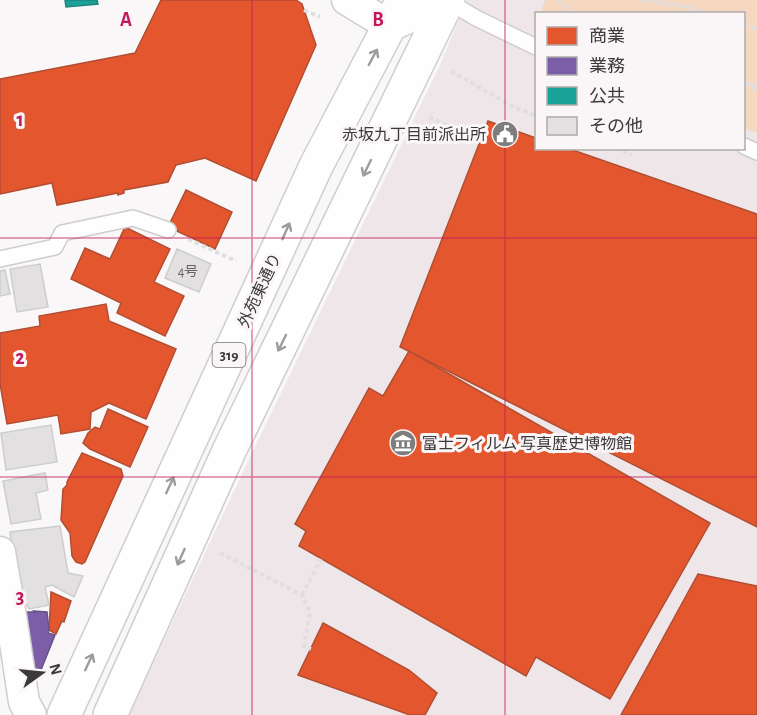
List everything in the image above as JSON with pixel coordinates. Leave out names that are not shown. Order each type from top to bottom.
[{"type":"main road","name":"319","points":[[110,715],[229,451],[448,1]]},
{"type":"main road","name":"外苑東通り","points":[[64,715],[316,166],[396,13]]},
{"type":"street","points":[[346,0],[396,13],[448,1]]},
{"type":"street","points":[[0,552],[6,615],[24,702],[31,715]]},
{"type":"lane","points":[[448,1],[478,19],[535,46]]},
{"type":"lane","points":[[0,259],[55,247],[62,233],[133,218],[168,230]]},
{"type":"path","points":[[558,0],[571,12]]},
{"type":"path","points":[[640,0],[684,6],[702,12]]},
{"type":"path","points":[[451,71],[512,106],[535,115]]},
{"type":"path","points":[[429,117],[452,128]]},
{"type":"path","points":[[621,150],[632,155]]},
{"type":"path","points":[[183,237],[239,262]]},
{"type":"path","points":[[220,553],[302,595],[310,612],[304,646],[311,649]]},
{"type":"path","points":[[302,595],[321,559]]},
{"type":"shaded area","points":[[467,0],[545,0],[540,12],[535,12],[535,150],[745,150],[745,129],[757,133],[757,715],[129,715],[249,459],[440,65]]},
{"type":"shaded area","points":[[545,0],[757,0],[757,133],[745,129],[745,12],[540,12]]},
{"type":"building: 商業","points":[[161,0],[296,0],[302,4],[316,45],[256,181],[205,158],[176,165],[168,182],[124,190],[124,193],[118,195],[118,193],[57,205],[52,183],[0,194],[0,79],[135,53]]},
{"type":"building: 商業","points":[[488,121],[535,138],[535,150],[573,150],[757,214],[757,527],[400,347]]},
{"type":"building: 商業","points":[[186,190],[232,212],[215,249],[168,227]]},
{"type":"building: 商業","points":[[125,227],[170,249],[154,282],[184,296],[165,336],[117,313],[121,303],[71,279],[85,248],[110,259]]},
{"type":"building: 商業","points":[[106,304],[109,321],[176,349],[146,419],[109,403],[91,412],[90,429],[61,434],[58,415],[7,424],[0,384],[0,333],[40,326],[39,316]]},
{"type":"building: 商業","points":[[409,351],[710,523],[610,699],[536,657],[526,676],[299,546],[306,531],[295,524],[369,388],[383,396]]},
{"type":"building: 商業","points":[[108,409],[148,427],[130,467],[90,449],[83,443],[88,433],[95,427],[100,429]]},
{"type":"building: 商業","points":[[82,453],[121,469],[123,476],[85,562],[82,564],[76,562],[72,556],[70,533],[61,520],[63,489]]},
{"type":"building: 商業","points":[[698,574],[757,586],[757,715],[621,715]]},
{"type":"building: 商業","points":[[51,592],[71,601],[64,622],[62,621],[56,634],[49,630]]},
{"type":"building: 商業","points":[[323,623],[409,670],[437,693],[425,715],[410,715],[298,675]]},
{"type":"building: 業務","points":[[20,612],[47,612],[48,633],[55,635],[33,690]]},
{"type":"building: 公共","points":[[65,0],[97,0],[98,4],[66,7]]},
{"type":"building: その他","points":[[177,249],[211,264],[199,292],[165,278]]},
{"type":"building: その他","points":[[40,264],[48,307],[17,312],[10,269]]},
{"type":"building: その他","points":[[5,270],[10,294],[0,296],[0,271]]},
{"type":"building: その他","points":[[51,425],[57,462],[6,470],[1,433]]},
{"type":"building: その他","points":[[45,473],[48,490],[36,493],[41,519],[11,524],[3,481]]},
{"type":"building: その他","points":[[60,526],[68,573],[83,576],[74,597],[52,585],[45,587],[49,605],[29,609],[27,605],[19,608],[10,532]]},
{"type":"place","name":"赤坂九丁目前派出所","points":[[505,134]]},
{"type":"place","name":"富士フィルム 写真歴史博物館","points":[[403,443]]}]
